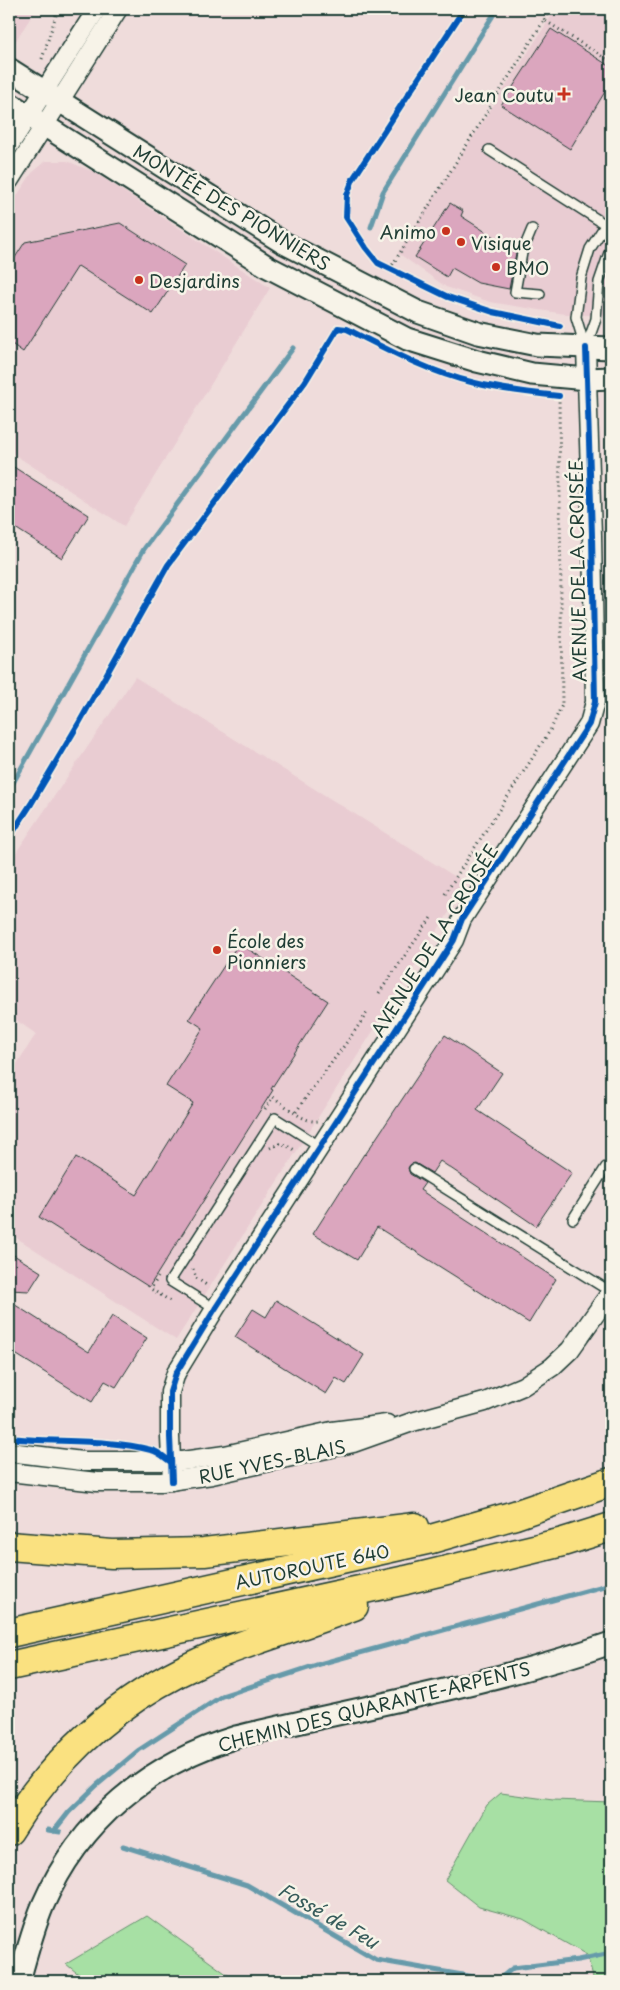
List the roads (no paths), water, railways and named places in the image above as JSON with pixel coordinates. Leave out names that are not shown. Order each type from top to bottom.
[{"type":"highway","name":"AUTOROUTE 640","points":[[9,1633],[403,1546],[467,1530],[529,1511],[611,1482]]},
{"type":"highway","points":[[9,1546],[52,1551],[120,1554],[204,1552],[330,1538],[529,1511]]},
{"type":"highway","name":"AUTOROUTE 640","points":[[9,1666],[376,1587],[563,1542],[611,1527]]},
{"type":"highway","points":[[9,1831],[37,1789],[74,1748],[105,1720],[160,1682],[219,1654],[475,1564]]},
{"type":"street","points":[[52,97],[97,9]]},
{"type":"street","points":[[9,181],[36,121],[118,9]]},
{"type":"street","name":"MONTÉE DES PIONNIERS","points":[[9,69],[282,242],[418,312],[478,333],[537,345],[611,348]]},
{"type":"street","name":"MONTÉE DES PIONNIERS","points":[[9,103],[268,267],[407,339],[476,361],[532,374],[587,379],[611,378]]},
{"type":"street","points":[[9,146],[36,121]]},
{"type":"street","name":"AVENUE DE LA CROISÉE","points":[[172,1481],[170,1402],[172,1382],[215,1309],[454,940],[462,919],[589,724],[595,702],[586,348]]},
{"type":"street","name":"RUE YVES-BLAIS","points":[[9,1472],[97,1482],[172,1481],[212,1475],[353,1443],[412,1422],[485,1402],[504,1395],[533,1380],[552,1367],[570,1350],[611,1292]]},
{"type":"street","name":"RUE YVES-BLAIS","points":[[9,1452],[82,1461],[171,1462],[208,1458],[351,1427],[412,1422]]},
{"type":"street","name":"CHEMIN DES QUARANTE-ARPENTS","points":[[19,1981],[43,1906],[70,1855],[118,1800],[170,1764],[197,1750],[236,1737],[496,1677],[611,1643]]},
{"type":"lane","points":[[489,150],[606,225]]},
{"type":"lane","points":[[586,348],[576,317],[581,278],[590,248],[611,216]]},
{"type":"lane","points":[[532,229],[522,253],[516,292],[540,294]]},
{"type":"lane","points":[[586,348],[596,319],[599,282],[611,247]]},
{"type":"lane","points":[[215,1309],[170,1280],[275,1118],[321,1146]]},
{"type":"lane","points":[[573,1219],[606,1167],[611,1165]]},
{"type":"lane","points":[[414,1169],[611,1292]]},
{"type":"waterway","points":[[371,227],[383,192],[497,9]]},
{"type":"waterway","points":[[9,790],[144,549],[293,348]]},
{"type":"waterway","points":[[54,1831],[69,1812],[97,1785],[139,1750],[222,1696],[323,1663],[611,1584]]},
{"type":"waterway","name":"Fossé de Feu","points":[[48,1830],[60,1832]]},
{"type":"waterway","name":"Fossé de Feu","points":[[123,1846],[247,1885],[376,1960],[497,1981],[513,1968],[578,1960],[611,1953]]},
{"type":"place","name":"Jean Coutu","points":[[564,94]]},
{"type":"place","name":"Animo","points":[[446,231]]},
{"type":"place","name":"Visique","points":[[461,242]]},
{"type":"place","name":"BMO","points":[[496,267]]},
{"type":"place","name":"Desjardins","points":[[139,280]]},
{"type":"place","name":"École des Pionniers","points":[[217,950]]}]
